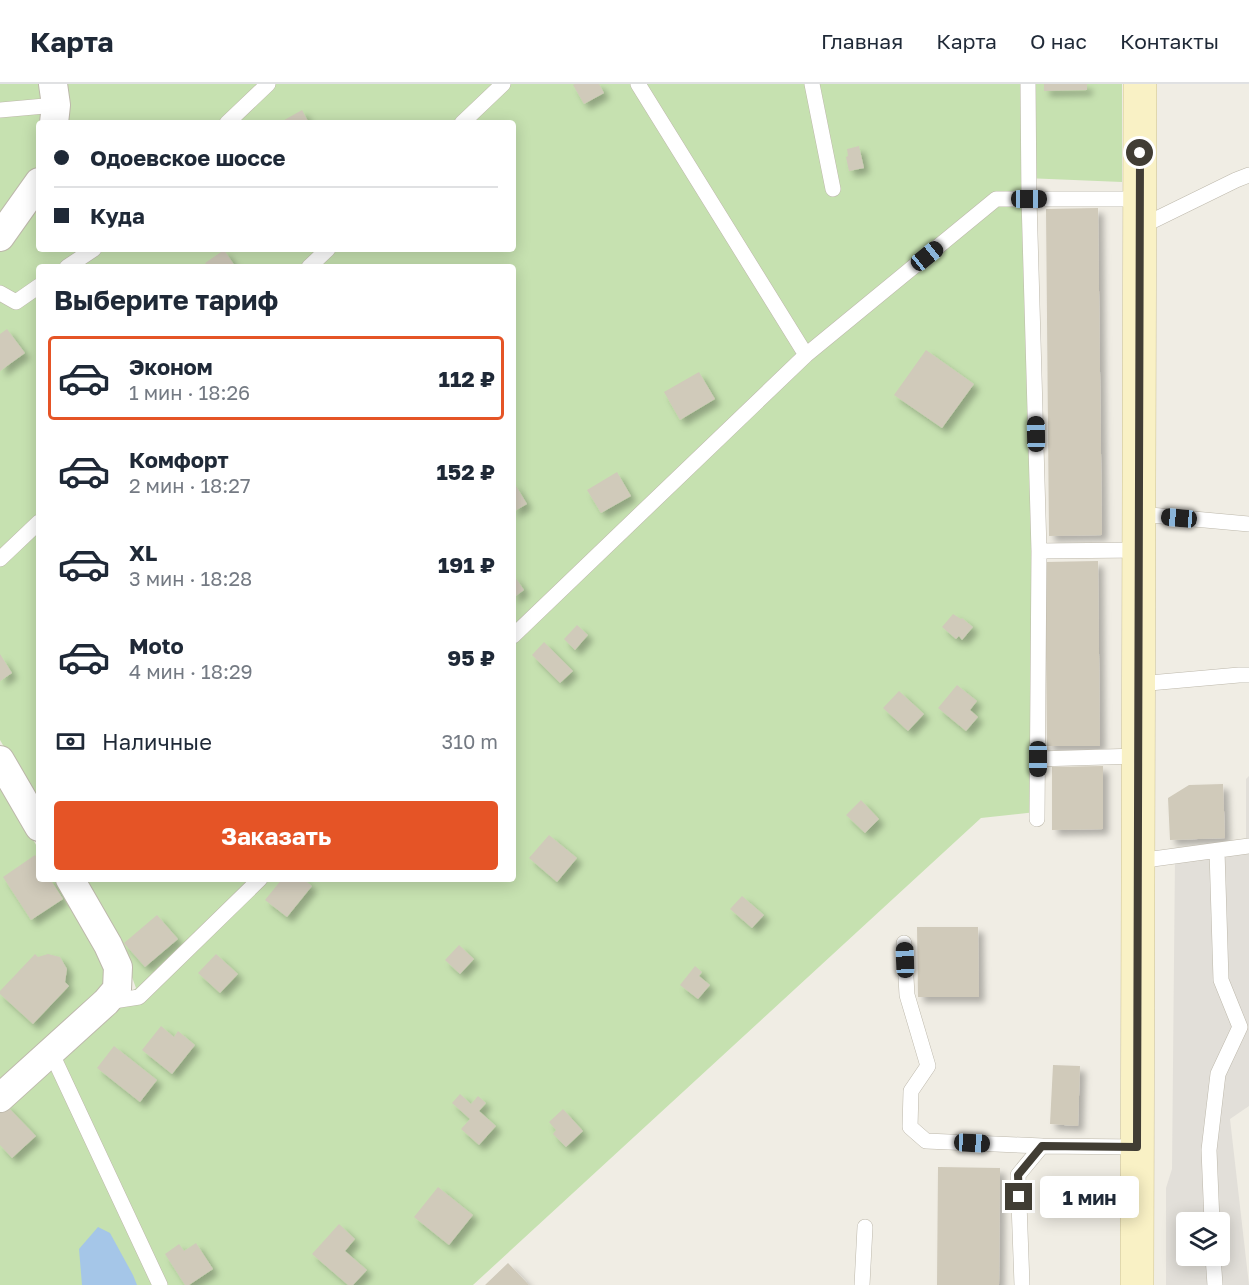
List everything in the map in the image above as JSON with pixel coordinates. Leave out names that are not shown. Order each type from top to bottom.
[{"type":"main road","points":[[1137,1285],[1140,84]]},
{"type":"street","points":[[0,237],[36,187]]},
{"type":"street","points":[[0,760],[36,821]]},
{"type":"street","points":[[0,1098],[106,1002],[117,989],[118,967],[72,882]]},
{"type":"lane","points":[[230,120],[268,84]]},
{"type":"lane","points":[[465,120],[503,84]]},
{"type":"lane","points":[[638,84],[806,355]]},
{"type":"lane","points":[[812,84],[833,189]]},
{"type":"lane","points":[[1028,84],[1039,551],[1037,819]]},
{"type":"lane","points":[[0,110],[54,104]]},
{"type":"lane","points":[[516,633],[806,355],[996,199],[1029,199],[1140,213],[1249,175]]},
{"type":"lane","points":[[72,264],[90,252]]},
{"type":"lane","points":[[312,264],[325,252]]},
{"type":"lane","points":[[0,293],[16,302],[36,288]]},
{"type":"lane","points":[[1139,514],[1249,524]]},
{"type":"lane","points":[[0,559],[36,525]]},
{"type":"lane","points":[[1039,551],[1139,550]]},
{"type":"lane","points":[[1138,684],[1249,675]]},
{"type":"lane","points":[[1038,759],[1138,756]]},
{"type":"lane","points":[[1138,861],[1249,846]]},
{"type":"lane","points":[[1212,1212],[1209,1150],[1218,1074],[1244,1026],[1221,980],[1217,850]]},
{"type":"lane","points":[[106,1002],[139,997],[257,882]]},
{"type":"lane","points":[[904,943],[907,995],[928,1066],[911,1091],[910,1127],[926,1141],[1137,1147]]},
{"type":"lane","points":[[51,1052],[160,1285]]},
{"type":"lane","points":[[1022,1285],[1018,1175],[1042,1146]]},
{"type":"lane","points":[[862,1285],[865,1227]]},
{"type":"lane","points":[[1214,1266],[1215,1285]]},
{"type":"shaded area","points":[[1249,776],[1249,1106],[1230,1119],[1249,1285],[1166,1285],[1166,1188],[1172,1169],[1175,857],[1246,840],[1246,779]]},
{"type":"green space","points":[[0,84],[47,84],[48,120],[36,120],[36,175],[0,221]]},
{"type":"green space","points":[[66,84],[1122,84],[1122,182],[1025,178],[1038,759],[1045,811],[981,818],[473,1285],[0,1285],[0,1107],[136,988],[118,939],[83,882],[516,882],[516,264],[36,264],[36,802],[0,740],[0,250],[36,194],[36,252],[516,252],[516,120],[64,120]]},
{"type":"green space","points":[[0,782],[36,845],[36,882],[58,882],[109,971],[107,984],[0,1086]]},
{"type":"water","points":[[98,1227],[110,1233],[137,1285],[82,1285],[79,1249]]},
{"type":"building","points":[[599,84],[604,93],[584,104],[573,85]]},
{"type":"building","points":[[1044,84],[1087,84],[1087,90],[1044,91]]},
{"type":"building","points":[[302,110],[307,120],[284,120]]},
{"type":"building","points":[[859,146],[864,168],[849,171],[847,149]]},
{"type":"building","points":[[1098,208],[1102,535],[1049,536],[1046,209]]},
{"type":"building","points":[[221,252],[225,252],[234,264],[206,264]]},
{"type":"building","points":[[7,329],[25,353],[0,371],[0,334]]},
{"type":"building","points":[[926,350],[974,384],[942,428],[894,395]]},
{"type":"building","points":[[699,372],[715,399],[680,420],[664,392]]},
{"type":"building","points":[[617,472],[631,496],[601,513],[587,490]]},
{"type":"building","points":[[516,486],[527,504],[516,510]]},
{"type":"building","points":[[1098,561],[1100,746],[1047,746],[1045,562]]},
{"type":"building","points":[[516,578],[524,590],[516,596]]},
{"type":"building","points":[[953,614],[973,627],[962,640],[959,636],[956,639],[942,627]]},
{"type":"building","points":[[577,625],[588,635],[575,650],[564,639]]},
{"type":"building","points":[[544,642],[573,671],[560,683],[532,655]]},
{"type":"building","points":[[0,654],[12,673],[0,681]]},
{"type":"building","points":[[957,685],[977,701],[970,710],[978,717],[966,731],[938,708]]},
{"type":"building","points":[[899,691],[924,714],[908,731],[883,708]]},
{"type":"building","points":[[1103,766],[1103,829],[1052,830],[1052,767]]},
{"type":"building","points":[[1223,784],[1225,838],[1170,840],[1168,798],[1189,785]]},
{"type":"building","points":[[861,800],[879,819],[865,833],[846,815]]},
{"type":"building","points":[[549,835],[577,858],[557,882],[529,858]]},
{"type":"building","points":[[35,855],[36,882],[52,882],[63,899],[31,920],[3,877]]},
{"type":"building","points":[[280,882],[307,882],[312,886],[287,917],[265,900]]},
{"type":"building","points":[[742,896],[764,915],[752,928],[730,909]]},
{"type":"building","points":[[157,915],[178,939],[145,967],[124,943]]},
{"type":"building","points":[[917,927],[978,927],[979,997],[918,997]]},
{"type":"building","points":[[459,945],[474,959],[460,974],[445,960]]},
{"type":"building","points":[[35,954],[38,957],[48,954],[60,957],[67,969],[65,982],[69,986],[33,1024],[0,994],[0,991]]},
{"type":"building","points":[[216,954],[238,974],[220,993],[198,973]]},
{"type":"building","points":[[695,966],[702,972],[699,976],[710,985],[698,999],[680,985]]},
{"type":"building","points":[[161,1026],[174,1037],[178,1031],[195,1045],[172,1074],[142,1050]]},
{"type":"building","points":[[114,1046],[157,1080],[140,1102],[97,1068]]},
{"type":"building","points":[[1053,1065],[1080,1066],[1078,1126],[1050,1124]]},
{"type":"building","points":[[460,1094],[471,1104],[478,1096],[486,1103],[479,1111],[496,1126],[479,1145],[461,1129],[470,1119],[452,1103]]},
{"type":"building","points":[[5,1104],[36,1136],[12,1158],[0,1145],[0,1109]]},
{"type":"building","points":[[563,1109],[583,1131],[566,1147],[553,1134],[556,1130],[549,1122]]},
{"type":"building","points":[[938,1167],[1000,1168],[999,1285],[937,1285]]},
{"type":"building","points":[[438,1187],[473,1215],[449,1245],[414,1217]]},
{"type":"building","points":[[339,1224],[355,1239],[345,1251],[367,1270],[353,1285],[348,1285],[312,1254]]},
{"type":"building","points":[[196,1243],[213,1269],[189,1285],[185,1285],[165,1254],[179,1244],[184,1251]]},
{"type":"building","points":[[508,1263],[529,1285],[485,1285]]},
{"type":"route","points":[[1019,1197],[1018,1175],[1042,1146],[1137,1147],[1140,153]]}]
